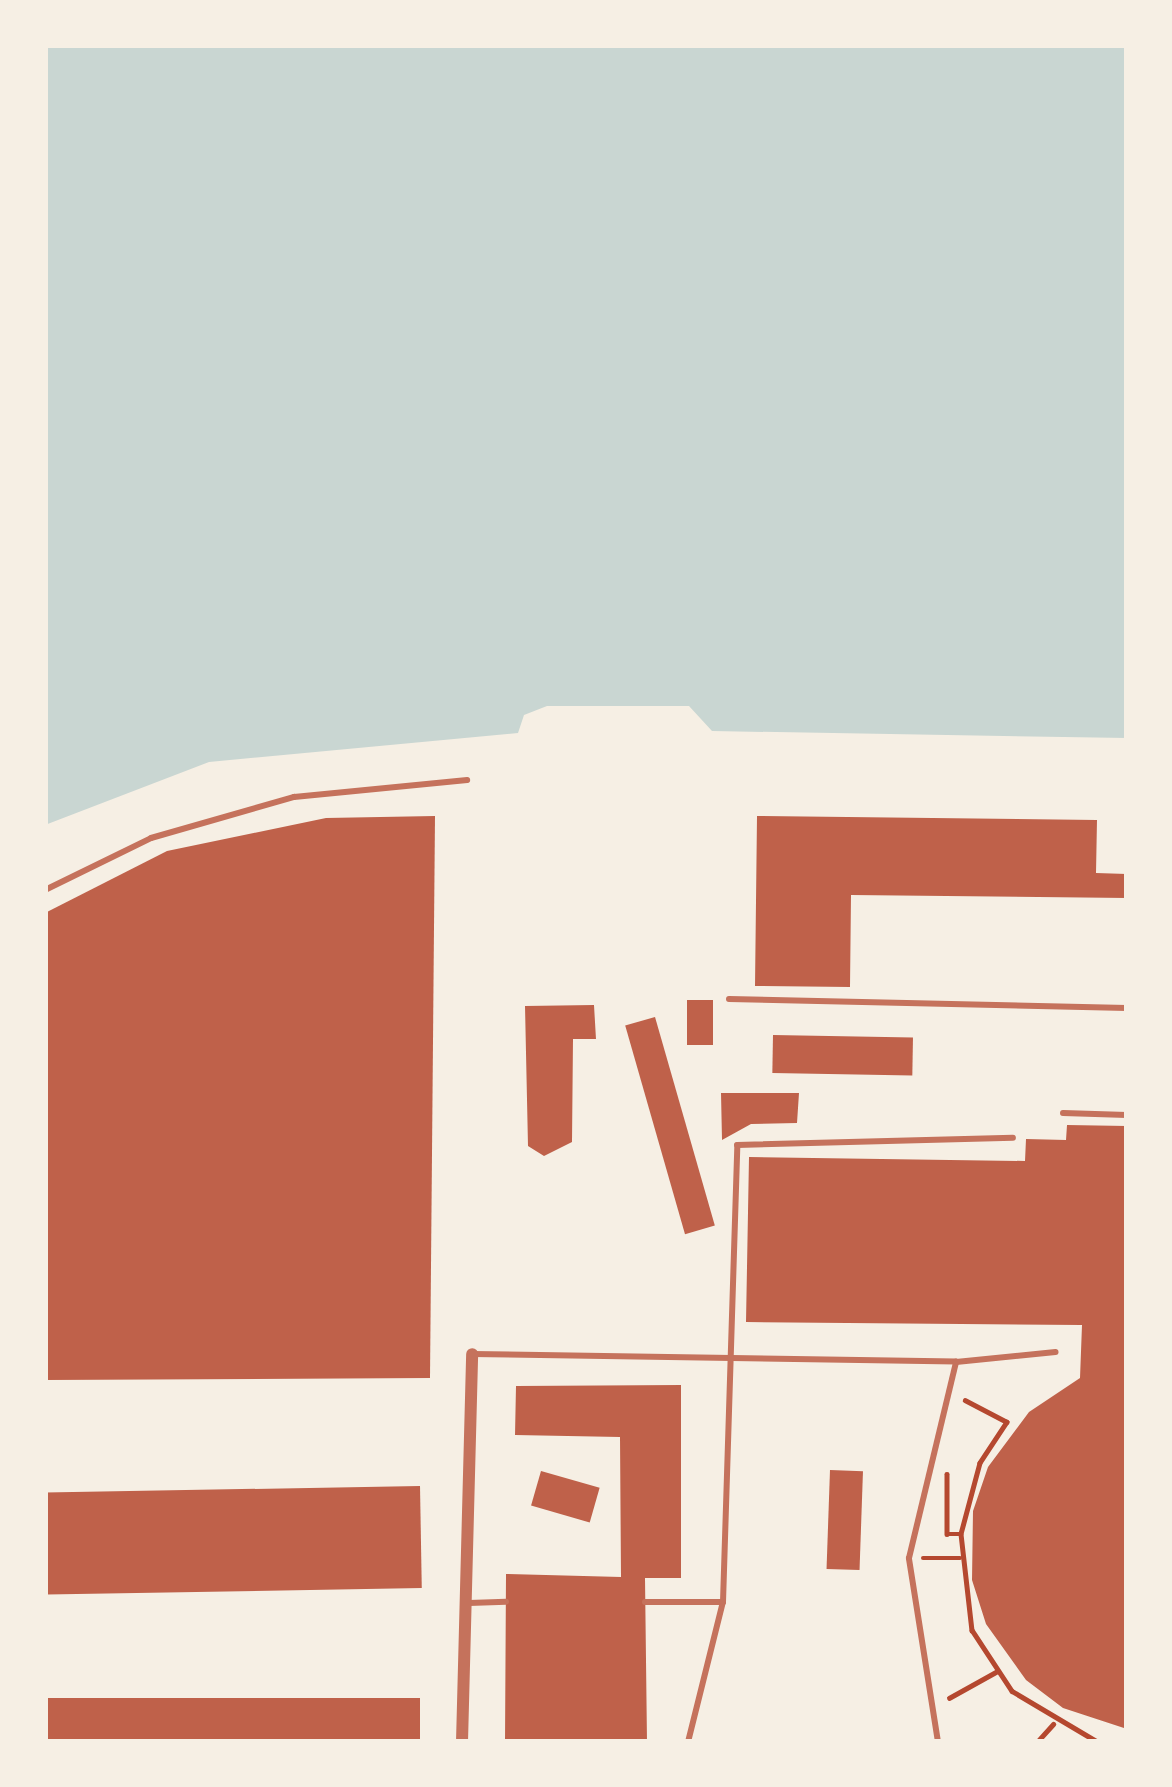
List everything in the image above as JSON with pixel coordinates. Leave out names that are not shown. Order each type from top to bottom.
[{"type":"street","points":[[462,1742],[472,1354]]},
{"type":"lane","points":[[45,890],[151,838],[294,797],[467,780]]},
{"type":"lane","points":[[729,999],[1127,1008]]},
{"type":"lane","points":[[1063,1113],[1127,1115]]},
{"type":"lane","points":[[688,1742],[723,1601],[736,1145],[1013,1138]]},
{"type":"lane","points":[[472,1354],[728,1354],[956,1362],[1056,1352]]},
{"type":"lane","points":[[938,1742],[909,1558],[952,1396],[956,1362]]},
{"type":"lane","points":[[645,1602],[723,1601]]},
{"type":"lane","points":[[465,1603],[506,1602]]},
{"type":"path","points":[[952,1396],[1007,1422],[980,1463],[961,1534],[960,1558],[973,1630],[996,1672],[1053,1724],[1098,1742]]},
{"type":"path","points":[[947,1462],[947,1534],[961,1534]]},
{"type":"path","points":[[928,1558],[960,1558]]},
{"type":"path","points":[[963,1695],[996,1672]]},
{"type":"path","points":[[1037,1742],[1053,1724]]},
{"type":"shaded area","points":[[45,45],[1127,45],[1127,738],[712,731],[689,706],[547,706],[524,715],[518,733],[209,762],[45,825]]},
{"type":"building","points":[[435,816],[430,1378],[45,1380],[45,913],[167,851],[326,818]]},
{"type":"building","points":[[757,816],[1097,820],[1096,873],[1127,874],[1127,898],[851,895],[850,987],[755,986]]},
{"type":"building","points":[[687,1000],[713,1000],[713,1045],[687,1045]]},
{"type":"building","points":[[594,1005],[596,1039],[573,1039],[572,1142],[544,1156],[528,1146],[525,1006]]},
{"type":"building","points":[[655,1017],[715,1226],[685,1234],[625,1026]]},
{"type":"building","points":[[773,1035],[913,1037],[912,1075],[772,1073]]},
{"type":"building","points":[[721,1093],[799,1093],[797,1123],[751,1124],[722,1140]]},
{"type":"building","points":[[1067,1125],[1127,1126],[1127,1729],[1063,1708],[1026,1680],[986,1624],[972,1580],[973,1511],[988,1467],[1029,1412],[1080,1378],[1082,1325],[746,1322],[749,1157],[1025,1161],[1026,1139],[1066,1140]]},
{"type":"building","points":[[681,1385],[681,1578],[645,1578],[647,1742],[505,1742],[506,1574],[621,1577],[620,1437],[515,1435],[516,1386]]},
{"type":"building","points":[[830,1470],[863,1471],[860,1570],[827,1569]]},
{"type":"building","points":[[541,1471],[600,1488],[590,1522],[531,1506]]},
{"type":"building","points":[[420,1486],[422,1588],[47,1595],[45,1493]]},
{"type":"building","points":[[45,1698],[420,1698],[420,1742],[45,1742]]}]
